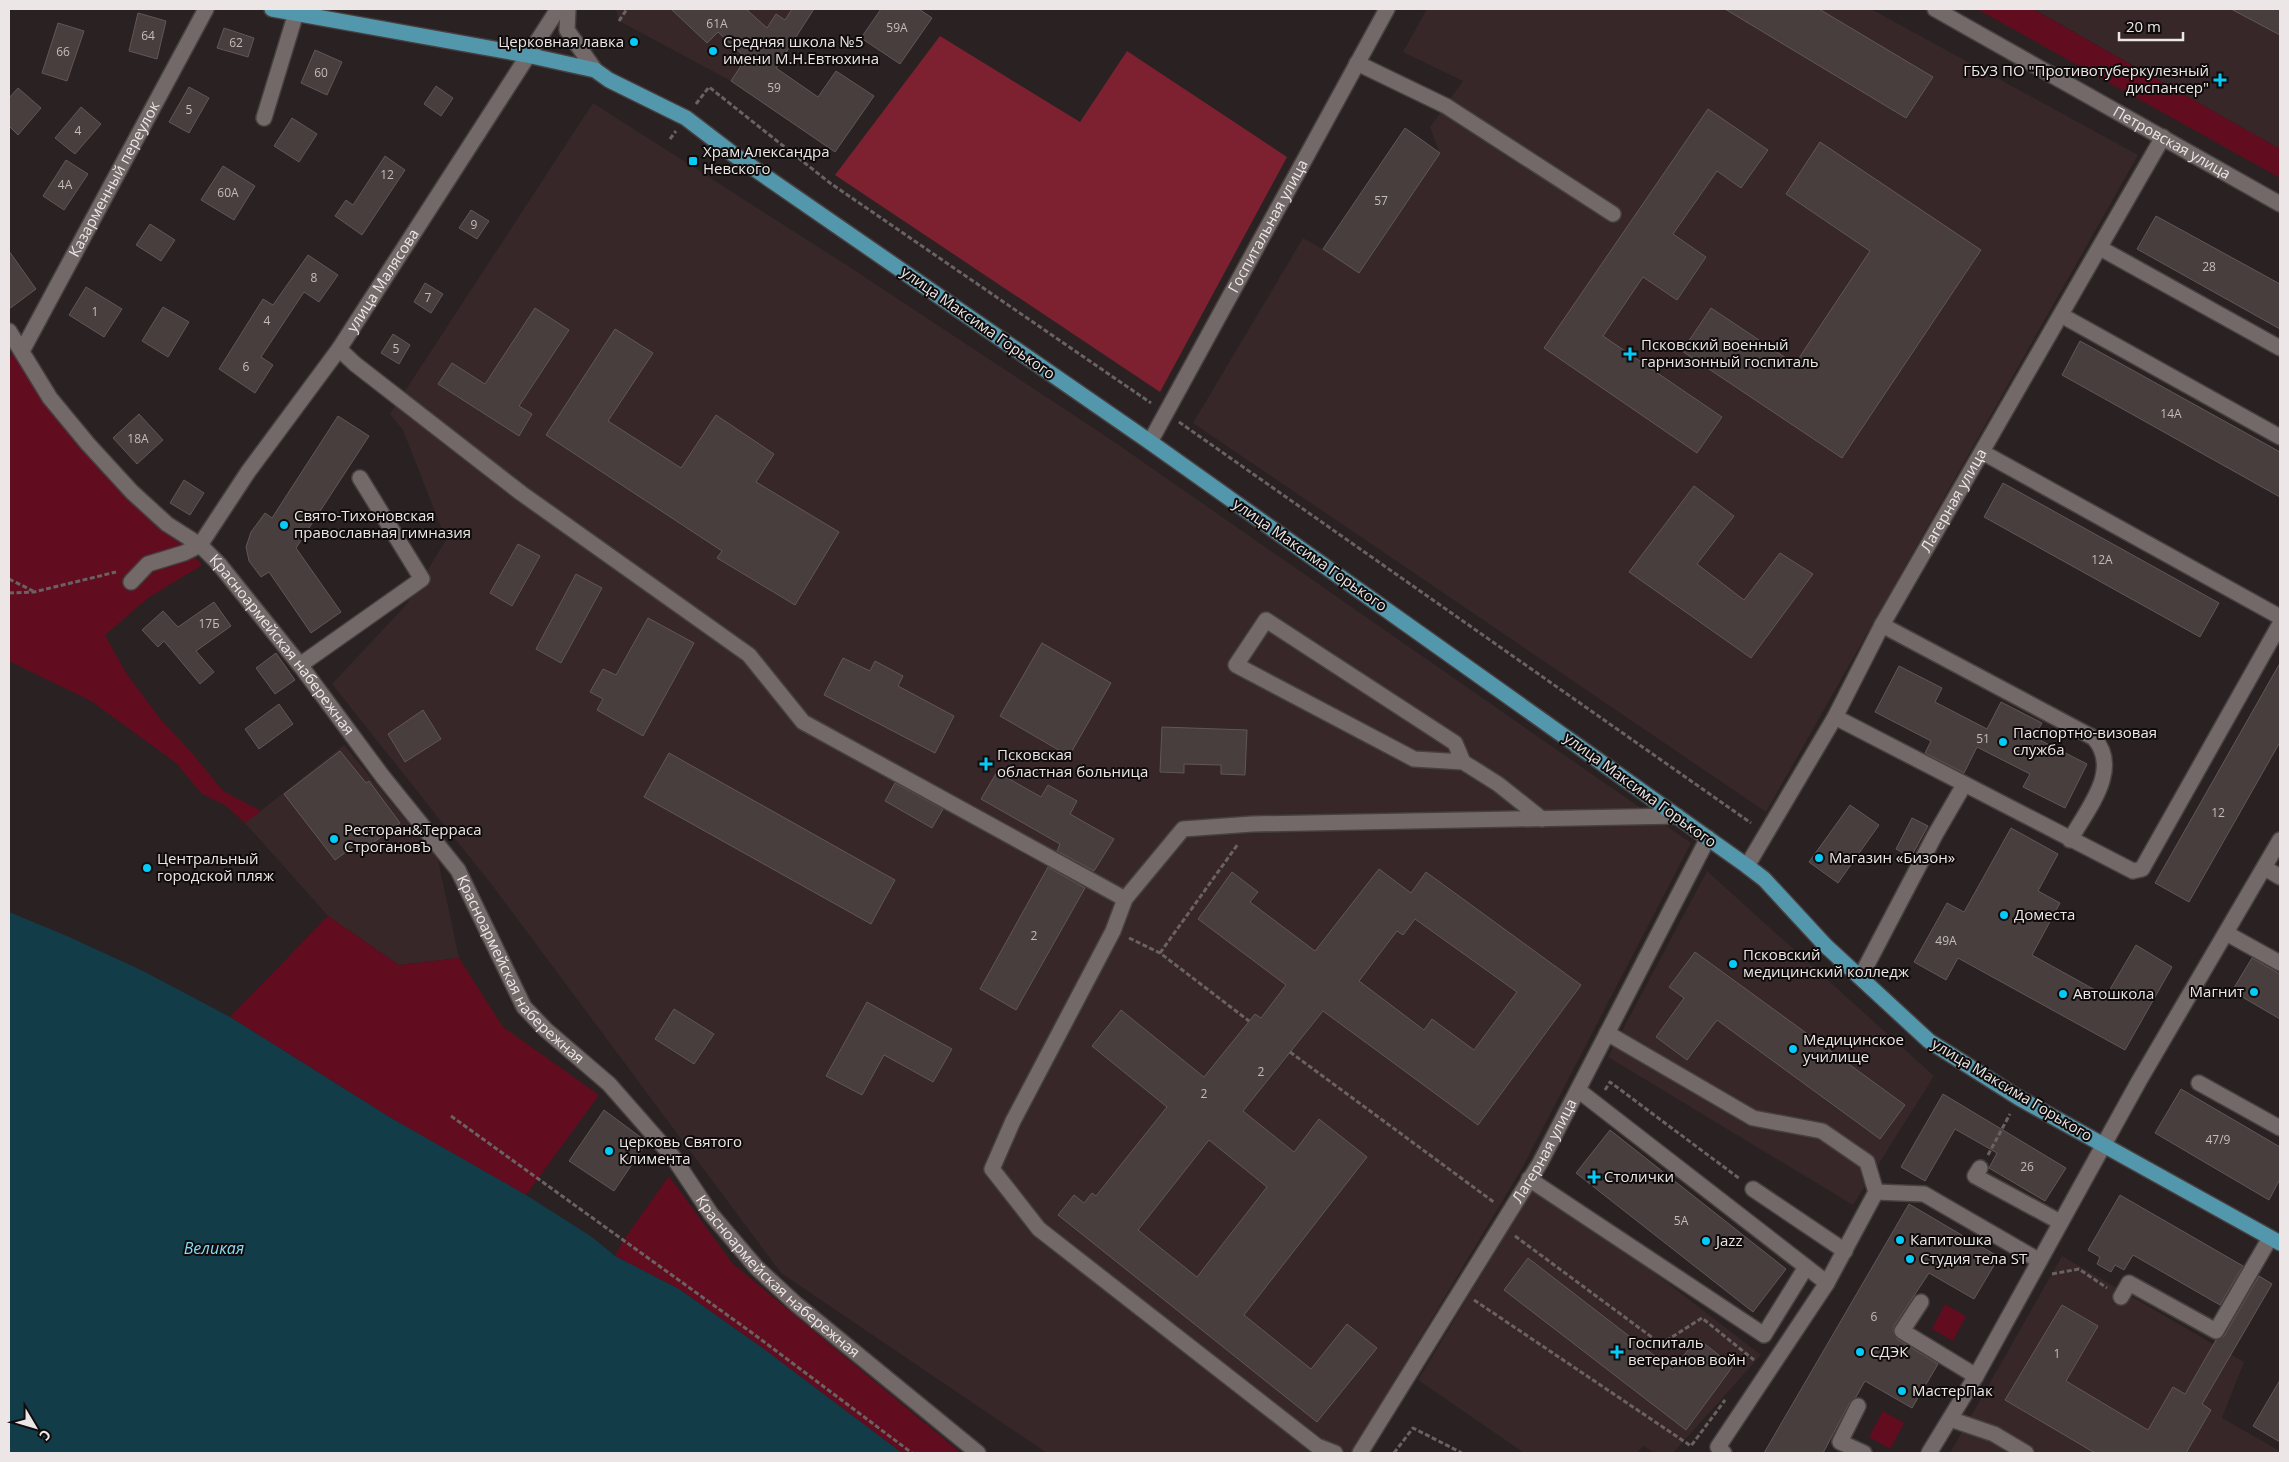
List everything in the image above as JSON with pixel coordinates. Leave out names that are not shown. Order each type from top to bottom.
[{"type":"main road","name":"улица Максима Горького","points":[[272,9],[527,55],[595,70],[609,80],[686,118],[733,154],[1150,442],[1747,866],[1764,879],[1826,946],[1861,976],[1929,1041],[2019,1098],[2277,1240]]},
{"type":"street","name":"Казарменный переулок","points":[[22,351],[206,9]]},
{"type":"street","name":"улица Малясова","points":[[200,545],[248,472],[339,349],[558,9]]},
{"type":"street","points":[[568,9],[567,30],[595,70]]},
{"type":"street","name":"Госпитальная улица","points":[[1150,442],[1387,9]]},
{"type":"street","name":"Петровская улица","points":[[1935,9],[2280,204]]},
{"type":"street","points":[[264,118],[296,13]]},
{"type":"street","points":[[1357,63],[1446,106],[1613,214]]},
{"type":"street","name":"Лагерная улица","points":[[1747,866],[1835,717],[1882,625],[2163,137]]},
{"type":"street","points":[[2100,248],[2280,348]]},
{"type":"street","points":[[2061,315],[2280,437]]},
{"type":"street","name":"Красноармейская набережная","points":[[9,331],[50,398],[94,451],[132,492],[167,524],[200,545],[219,564],[300,665],[383,777],[458,870],[524,1007],[546,1030],[615,1091],[673,1157],[711,1214],[757,1268],[796,1304],[978,1453]]},
{"type":"street","points":[[339,349],[355,364],[521,493],[749,655],[803,722],[1125,899]]},
{"type":"street","points":[[1982,452],[2280,617]]},
{"type":"street","points":[[300,665],[422,579],[360,478]]},
{"type":"street","points":[[131,582],[148,564],[184,553],[200,545]]},
{"type":"street","points":[[1463,762],[1455,743],[1266,620],[1236,665],[1414,759],[1463,762],[1498,784],[1542,819]]},
{"type":"street","points":[[1835,717],[2133,871],[2142,868],[2280,624]]},
{"type":"street","points":[[1882,625],[2094,738],[2103,748],[2106,764],[2104,779],[2070,840]]},
{"type":"street","points":[[1861,976],[1935,835],[1964,785]]},
{"type":"street","points":[[1335,1453],[1317,1446],[1039,1229],[992,1168],[1013,1121],[1113,931],[1125,899],[1184,829],[1252,824],[1677,816]]},
{"type":"street","name":"Лагерная улица","points":[[1360,1453],[1540,1163],[1708,838]]},
{"type":"street","points":[[1929,1453],[1976,1376],[2103,1144],[2280,840]]},
{"type":"street","points":[[2265,868],[2280,876]]},
{"type":"street","points":[[2226,933],[2280,963]]},
{"type":"street","points":[[1608,1033],[1753,1118],[1822,1131],[1867,1162],[1876,1192],[1827,1283],[1717,1451]]},
{"type":"street","points":[[2199,1083],[2280,1128]]},
{"type":"street","points":[[1578,1090],[1827,1283]]},
{"type":"street","points":[[1980,1168],[1975,1176],[2060,1222]]},
{"type":"street","points":[[1529,1179],[1764,1335],[1806,1267]]},
{"type":"street","points":[[1752,1189],[1845,1251]]},
{"type":"street","points":[[1876,1192],[1924,1194],[2038,1260]]},
{"type":"street","points":[[2121,1297],[2129,1283],[2216,1330],[2277,1240]]},
{"type":"street","points":[[1921,1302],[1902,1331],[1976,1376]]},
{"type":"street","points":[[1858,1406],[1840,1442],[1864,1453]]},
{"type":"street","points":[[1950,1419],[1994,1434],[2026,1453]]},
{"type":"path","points":[[619,21],[627,9]]},
{"type":"path","points":[[670,139],[709,87],[830,183],[1166,413],[1766,833]]},
{"type":"path","points":[[9,593],[34,592],[120,571]]},
{"type":"path","points":[[9,579],[34,592]]},
{"type":"path","points":[[1160,953],[1252,824]]},
{"type":"path","points":[[1113,931],[1160,953],[1249,1021]]},
{"type":"path","points":[[1290,1052],[1505,1219],[1661,1344],[1702,1318],[1755,1359],[1749,1367]]},
{"type":"path","points":[[1610,1082],[1752,1189]]},
{"type":"path","points":[[1980,1168],[2019,1098]]},
{"type":"path","points":[[450,1116],[755,1335],[912,1453]]},
{"type":"path","points":[[2029,1278],[2079,1269],[2121,1297]]},
{"type":"path","points":[[1461,1292],[1691,1446],[1726,1399]]},
{"type":"path","points":[[1394,1453],[1413,1428],[1462,1453]]},
{"type":"shaded area","name":"Средняя школа №5 имени М.Н.Евтюхина","points":[[616,9],[792,9],[785,20],[776,14],[731,81],[619,21]]},
{"type":"shaded area","name":"Псковский военный гарнизонный госпиталь","points":[[1427,9],[1871,9],[2138,155],[1766,812],[1193,423],[1303,238],[1323,249],[1405,128],[1439,152],[1430,127],[1463,81],[1403,52]]},
{"type":"shaded area","points":[[1977,9],[2033,9],[2280,149],[2280,178]]},
{"type":"shaded area","name":"ГБУЗ ПО \"Противотуберкулезный диспансер\"","points":[[2033,9],[2280,9],[2280,149],[2039,12]]},
{"type":"shaded area","points":[[940,36],[1080,122],[1127,51],[1287,157],[1160,392],[835,175]]},
{"type":"shaded area","name":"Псковская областная больница","points":[[593,103],[848,266],[1110,439],[1691,843],[1521,1170],[1351,1453],[1047,1453],[781,1273],[495,889],[332,684],[406,605],[446,540],[403,430],[390,414]]},
{"type":"shaded area","points":[[16,351],[202,565],[148,598],[105,635],[126,673],[161,720],[193,754],[223,791],[261,811],[245,823],[225,805],[202,794],[176,763],[91,701],[9,661],[9,357]]},
{"type":"shaded area","points":[[344,745],[438,860],[459,958],[399,965],[328,916],[245,823]]},
{"type":"shaded area","name":"Псковский медицинский колледж","points":[[1707,871],[1934,1076],[1853,1205],[1608,1057]]},
{"type":"shaded area","points":[[328,916],[399,965],[459,958],[503,1027],[599,1095],[526,1195],[391,1118],[230,1017]]},
{"type":"shaded area","points":[[669,1176],[732,1263],[961,1453],[902,1453],[764,1349],[679,1289],[615,1256],[623,1241]]},
{"type":"shaded area","points":[[1537,1182],[1761,1355],[1673,1453],[1654,1453],[1644,1446],[1636,1453],[1524,1453],[1418,1380]]},
{"type":"shaded area","points":[[2062,1256],[2244,1362],[2222,1418],[2280,1451],[2280,1453],[1950,1453]]},
{"type":"shaded area","points":[[1945,1304],[1966,1316],[1953,1341],[1932,1329]]},
{"type":"shaded area","points":[[1883,1411],[1904,1423],[1890,1449],[1869,1437]]},
{"type":"water","name":"Великая","points":[[9,912],[143,971],[230,1017],[391,1118],[526,1195],[592,1237],[615,1256],[679,1289],[764,1349],[902,1453],[9,1453]]},
{"type":"building","points":[[671,9],[746,9],[767,28],[776,14],[785,20],[792,9],[814,9],[776,68],[818,97],[836,71],[874,96],[835,152],[731,81],[746,58],[718,32],[707,43]]},
{"type":"building","points":[[881,9],[919,9],[932,18],[900,64],[861,38]]},
{"type":"building","points":[[1725,9],[1819,9],[1933,77],[1906,118]]},
{"type":"building","points":[[2231,9],[2280,9],[2280,35]]},
{"type":"building","points":[[138,13],[166,21],[157,59],[129,51]]},
{"type":"building","points":[[58,23],[84,31],[67,81],[42,73]]},
{"type":"building","points":[[224,28],[254,38],[248,57],[217,48]]},
{"type":"building","points":[[315,50],[342,62],[327,95],[301,83]]},
{"type":"building","points":[[436,86],[453,98],[441,116],[424,104]]},
{"type":"building","points":[[189,87],[209,98],[189,133],[169,122]]},
{"type":"building","points":[[18,88],[41,108],[18,135],[9,126],[9,98]]},
{"type":"building","points":[[81,107],[101,124],[75,154],[55,138]]},
{"type":"building","points":[[1708,109],[1768,150],[1741,188],[1717,171],[1673,234],[1706,257],[1677,300],[1643,277],[1603,336],[1722,417],[1697,453],[1544,348]]},
{"type":"building","points":[[292,118],[317,134],[299,162],[274,146]]},
{"type":"building","points":[[1405,128],[1440,153],[1359,273],[1323,249]]},
{"type":"building","points":[[1820,142],[1981,250],[1842,458],[1682,351],[1711,308],[1795,364],[1870,251],[1786,194]]},
{"type":"building","points":[[385,156],[405,170],[362,235],[335,216],[346,200],[353,205]]},
{"type":"building","points":[[66,160],[88,174],[64,210],[43,196]]},
{"type":"building","points":[[223,166],[255,186],[234,220],[201,200]]},
{"type":"building","points":[[471,210],[489,221],[477,239],[459,228]]},
{"type":"building","points":[[2156,216],[2280,284],[2280,329],[2137,249]]},
{"type":"building","points":[[150,224],[175,240],[161,261],[136,245]]},
{"type":"building","points":[[9,251],[36,289],[9,309]]},
{"type":"building","points":[[308,255],[338,275],[319,302],[304,292],[261,357],[273,365],[255,393],[219,369],[263,299],[273,305]]},
{"type":"building","points":[[425,283],[443,294],[431,313],[414,302]]},
{"type":"building","points":[[86,287],[122,309],[104,337],[69,315]]},
{"type":"building","points":[[163,307],[189,322],[168,357],[142,341]]},
{"type":"building","points":[[535,308],[569,330],[519,406],[532,414],[519,436],[438,384],[452,363],[485,384]]},
{"type":"building","points":[[615,329],[653,353],[608,421],[681,468],[716,415],[774,454],[756,482],[839,532],[795,605],[717,558],[722,551],[546,435]]},
{"type":"building","points":[[393,334],[410,345],[399,364],[381,353]]},
{"type":"building","points":[[2080,341],[2280,452],[2280,497],[2062,375]]},
{"type":"building","points":[[139,414],[163,440],[137,464],[113,438]]},
{"type":"building","name":"Свято-Тихоновская православная гимназия","points":[[338,416],[369,436],[296,548],[341,612],[311,633],[269,572],[261,577],[249,561],[246,547],[251,532],[265,513],[272,518]]},
{"type":"building","points":[[184,480],[204,493],[190,515],[170,503]]},
{"type":"building","points":[[2003,483],[2219,603],[2200,637],[1984,517]]},
{"type":"building","points":[[1694,486],[1734,516],[1697,564],[1744,600],[1780,553],[1813,574],[1751,658],[1629,572]]},
{"type":"building","points":[[518,544],[540,556],[512,606],[490,593]]},
{"type":"building","points":[[576,574],[602,588],[561,663],[536,649]]},
{"type":"building","points":[[214,602],[231,626],[196,651],[214,672],[200,684],[164,641],[158,647],[142,630],[163,611],[178,627]]},
{"type":"building","points":[[648,618],[694,643],[643,736],[597,710],[603,699],[590,692],[603,669],[616,675]]},
{"type":"building","points":[[1042,643],[1111,683],[1069,756],[1000,716]]},
{"type":"building","points":[[276,653],[295,680],[275,694],[256,668]]},
{"type":"building","points":[[843,658],[870,671],[875,661],[903,676],[898,686],[954,716],[935,753],[824,695]]},
{"type":"building","points":[[2280,663],[2280,742],[2189,902],[2155,883]]},
{"type":"building","name":"Паспортно-визовая служба","points":[[1899,666],[1942,688],[1935,702],[1987,729],[2001,702],[2042,723],[2034,737],[2087,764],[2065,808],[2023,787],[2030,774],[1977,747],[1964,773],[1925,753],[1931,741],[1875,712]]},
{"type":"building","points":[[279,704],[293,724],[259,749],[245,729]]},
{"type":"building","points":[[423,710],[441,739],[405,762],[388,734]]},
{"type":"building","points":[[1162,727],[1247,730],[1245,775],[1221,774],[1221,765],[1184,764],[1184,773],[1160,772]]},
{"type":"building","points":[[340,751],[366,783],[369,781],[400,823],[359,853],[354,846],[335,860],[284,794]]},
{"type":"building","points":[[669,753],[895,880],[871,924],[644,797]]},
{"type":"building","points":[[997,772],[1041,797],[1048,785],[1077,801],[1070,814],[1114,839],[1094,871],[1057,851],[1060,844],[981,799]]},
{"type":"building","points":[[895,783],[943,809],[932,828],[885,801]]},
{"type":"building","points":[[1850,805],[1879,825],[1838,883],[1809,862]]},
{"type":"building","points":[[1912,818],[1928,826],[1911,857],[1896,849]]},
{"type":"building","points":[[2011,828],[2058,854],[2038,891],[2060,903],[2032,955],[2106,996],[2136,945],[2172,967],[2125,1050],[1958,958],[1946,980],[1914,962],[1947,903],[1964,912]]},
{"type":"building","points":[[1048,867],[1085,888],[1016,1010],[980,989]]},
{"type":"building","points":[[1379,869],[1411,893],[1426,872],[1581,985],[1478,1125],[1323,1011],[1243,1111],[1294,1152],[1319,1119],[1367,1157],[1244,1315],[1311,1369],[1347,1324],[1377,1348],[1317,1422],[1058,1215],[1074,1195],[1084,1203],[1092,1193],[1096,1196],[1167,1107],[1092,1046],[1121,1010],[1204,1077],[1255,1014],[1261,1018],[1286,985],[1198,919],[1232,872],[1258,892],[1250,902],[1315,951]],"holes":[[[1415,919],[1517,992],[1474,1050],[1432,1019],[1424,1030],[1359,981],[1397,931],[1403,935]],[[1209,1140],[1267,1187],[1197,1277],[1138,1230]]]},
{"type":"building","name":"Медицинское училище","points":[[1695,952],[1905,1105],[1880,1139],[1717,1020],[1687,1060],[1656,1037],[1684,998],[1669,987]]},
{"type":"building","points":[[2252,958],[2280,974],[2280,1019],[2232,991]]},
{"type":"building","points":[[867,1002],[952,1049],[933,1082],[884,1055],[862,1095],[826,1076]]},
{"type":"building","points":[[674,1009],[714,1034],[694,1064],[655,1039]]},
{"type":"building","points":[[2181,1089],[2280,1147],[2280,1179],[2269,1200],[2155,1133]]},
{"type":"building","points":[[1943,1094],[2066,1168],[2045,1201],[1989,1168],[1997,1153],[1955,1129],[1925,1181],[1901,1167]]},
{"type":"building","name":"церковь Святого Климента","points":[[604,1110],[647,1142],[614,1191],[569,1161]]},
{"type":"building","points":[[1610,1130],[1786,1269],[1753,1312],[1576,1173]]},
{"type":"building","points":[[2120,1195],[2243,1266],[2220,1305],[2133,1255],[2124,1270],[2115,1265],[2111,1272],[2097,1264],[2100,1257],[2088,1250]]},
{"type":"building","points":[[1909,1204],[1999,1257],[1974,1299],[1929,1273],[1894,1326],[1893,1331],[1897,1339],[1938,1364],[1912,1408],[1865,1381],[1856,1397],[1850,1402],[1823,1453],[1764,1453]]},
{"type":"building","name":"Госпиталь ветеранов войн","points":[[1528,1258],[1673,1370],[1697,1338],[1733,1366],[1686,1430],[1504,1290]]},
{"type":"building","points":[[2259,1276],[2272,1284],[2202,1404],[2211,1410],[2186,1453],[2095,1453],[2005,1400],[2062,1305],[2098,1326],[2066,1381],[2148,1430],[2173,1387],[2185,1394],[2216,1340],[2224,1336]]},
{"type":"building","points":[[2280,1380],[2280,1442],[2253,1426]]},
{"type":"place","name":"Церковная лавка","points":[[634,42]]},
{"type":"place","name":"Средняя школа №5 имени М.Н.Евтюхина","points":[[713,51]]},
{"type":"place","name":"ГБУЗ ПО \"Противотуберкулезный диспансер\"","points":[[2220,80]]},
{"type":"place","name":"Храм Александра Невского","points":[[693,161]]},
{"type":"place","name":"Псковский военный гарнизонный госпиталь","points":[[1630,354]]},
{"type":"place","name":"Свято-Тихоновская православная гимназия","points":[[284,525]]},
{"type":"place","name":"Паспортно-визовая служба","points":[[2003,742]]},
{"type":"place","name":"Псковская областная больница","points":[[986,764]]},
{"type":"place","name":"Ресторан&Терраса СтрогановЪ","points":[[334,839]]},
{"type":"place","name":"Магазин «Бизон»","points":[[1819,858]]},
{"type":"place","name":"Центральный городской пляж","points":[[147,868]]},
{"type":"place","name":"Доместа","points":[[2004,915]]},
{"type":"place","name":"Псковский медицинский колледж","points":[[1733,964]]},
{"type":"place","name":"Магнит","points":[[2254,992]]},
{"type":"place","name":"Автошкола","points":[[2063,994]]},
{"type":"place","name":"Медицинское училище","points":[[1793,1049]]},
{"type":"place","name":"церковь Святого Климента","points":[[609,1151]]},
{"type":"place","name":"Столички","points":[[1594,1177]]},
{"type":"place","name":"Капитошка","points":[[1900,1240]]},
{"type":"place","name":"Jazz","points":[[1706,1241]]},
{"type":"place","name":"Студия тела ST","points":[[1910,1259]]},
{"type":"place","name":"Госпиталь ветеранов войн","points":[[1617,1352]]},
{"type":"place","name":"СДЭК","points":[[1860,1352]]},
{"type":"place","name":"МастерПак","points":[[1902,1391]]}]
